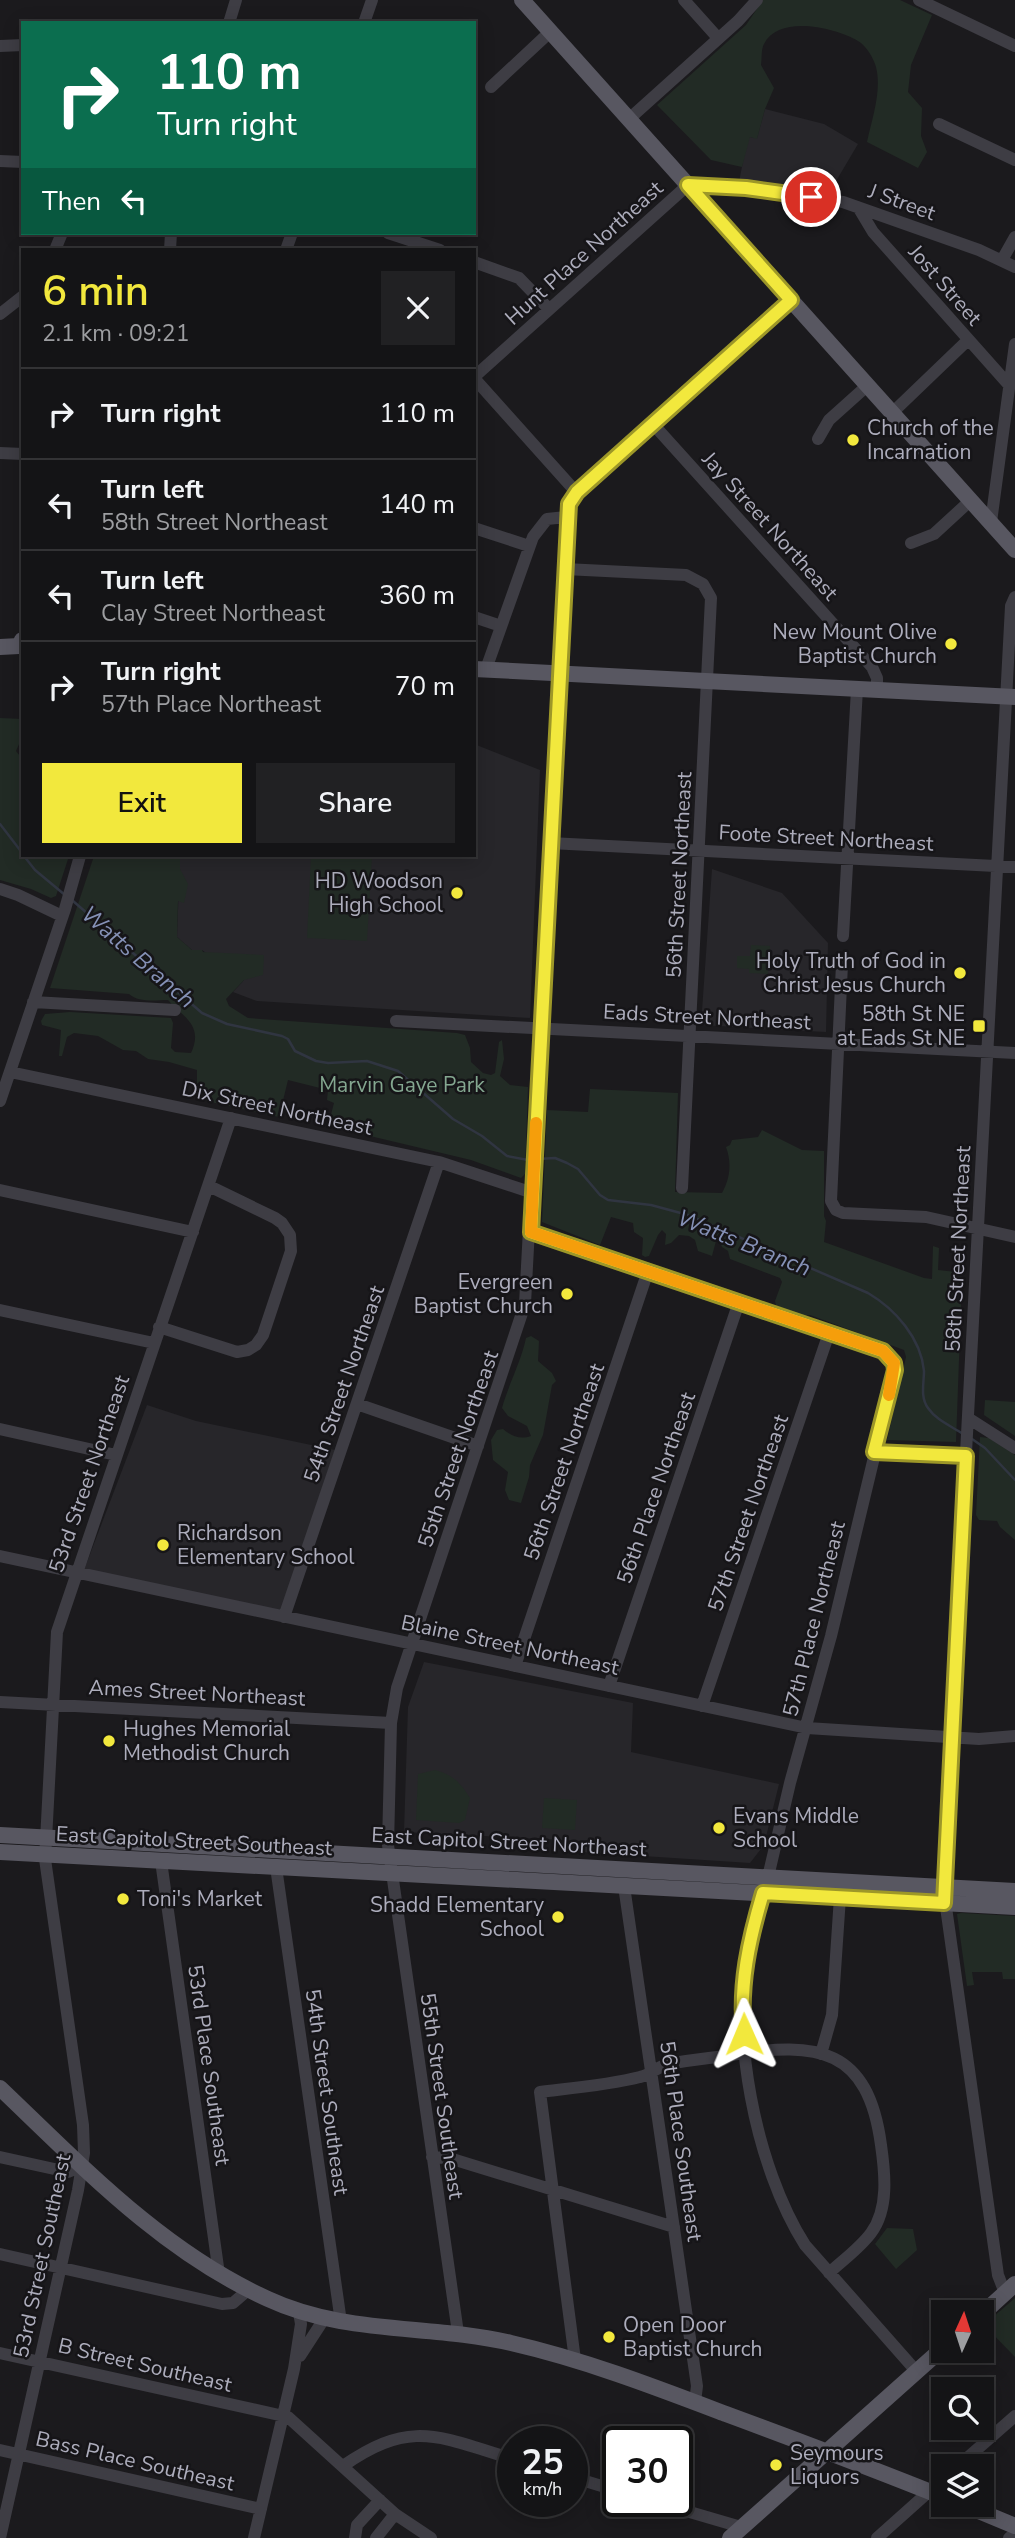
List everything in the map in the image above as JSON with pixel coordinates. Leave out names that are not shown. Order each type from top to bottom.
[{"type":"main road","points":[[522,0],[1015,550]]},
{"type":"main road","points":[[0,639],[21,640]]},
{"type":"main road","points":[[0,649],[19,646],[21,642]]},
{"type":"main road","points":[[0,649],[21,652]]},
{"type":"main road","points":[[480,669],[1011,697]]},
{"type":"main road","name":"East Capitol Street Northeast","points":[[0,1835],[45,1846],[390,1865],[768,1877],[944,1895],[1015,1891]]},
{"type":"main road","name":"East Capitol Street Southeast","points":[[0,1852],[45,1846],[161,1861],[276,1867],[390,1865],[624,1886],[840,1897],[944,1895],[1015,1907]]},
{"type":"main road","points":[[0,2088],[150,2227],[219,2274],[248,2290],[299,2312],[324,2319],[458,2333],[512,2343],[575,2360],[695,2402],[931,2492]]},
{"type":"main road","points":[[994,2303],[1010,2288]]},
{"type":"main road","points":[[736,2533],[931,2359]]},
{"type":"main road","points":[[993,2517],[1015,2526]]},
{"type":"street","points":[[230,21],[236,0]]},
{"type":"street","points":[[365,21],[372,0]]},
{"type":"street","points":[[684,0],[718,38]]},
{"type":"street","points":[[629,119],[757,0]]},
{"type":"street","points":[[919,0],[1015,46]]},
{"type":"street","points":[[491,87],[550,32]]},
{"type":"street","points":[[0,46],[21,45]]},
{"type":"street","points":[[939,124],[1015,160]]},
{"type":"street","points":[[0,161],[21,162]]},
{"type":"street","name":"J Street","points":[[688,185],[746,188],[836,201],[1015,267]]},
{"type":"street","name":"Hunt Place Northeast","points":[[476,375],[688,185]]},
{"type":"street","name":"Jost Street","points":[[858,207],[873,232],[1009,385]]},
{"type":"street","points":[[394,235],[434,248]]},
{"type":"street","points":[[1002,260],[1015,237]]},
{"type":"street","points":[[476,263],[519,278],[549,309]]},
{"type":"street","points":[[0,314],[21,298]]},
{"type":"street","name":"55th Street Northeast","points":[[390,1865],[391,1723],[397,1688],[524,1310],[531,1232],[566,517],[569,504],[577,492],[791,300]]},
{"type":"street","points":[[892,413],[968,340]]},
{"type":"street","points":[[990,522],[1015,344]]},
{"type":"street","points":[[476,379],[577,492]]},
{"type":"street","points":[[818,439],[829,420],[868,385]]},
{"type":"street","name":"Jay Street Northeast","points":[[653,424],[872,667],[877,678],[877,690]]},
{"type":"street","points":[[0,453],[21,454]]},
{"type":"street","points":[[911,543],[933,534],[971,500]]},
{"type":"street","points":[[480,669],[502,626],[536,531],[547,519],[566,517]]},
{"type":"street","points":[[476,529],[529,546]]},
{"type":"street","name":"56th Street Northeast","points":[[565,569],[691,576],[705,586],[712,605],[682,1188]]},
{"type":"street","name":"58th Street Northeast","points":[[1010,2288],[998,2275],[944,1895],[997,866],[1009,757],[1011,606],[1015,597]]},
{"type":"street","points":[[476,618],[502,626]]},
{"type":"street","points":[[843,936],[857,689]]},
{"type":"street","name":"Foote Street Northeast","points":[[550,843],[1015,867]]},
{"type":"street","points":[[0,1101],[64,913],[79,857]]},
{"type":"street","points":[[0,889],[64,913]]},
{"type":"street","points":[[842,964],[831,1201],[836,1210],[843,1213],[926,1217],[1015,1237]]},
{"type":"street","points":[[33,1002],[175,1010]]},
{"type":"street","name":"Eads Street Northeast","points":[[396,1021],[1015,1053]]},
{"type":"street","name":"Dix Street Northeast","points":[[10,1072],[439,1162],[533,1193]]},
{"type":"street","name":"53rd Street Northeast","points":[[45,1846],[57,1632],[231,1118]]},
{"type":"street","name":"54th Street Northeast","points":[[284,1617],[439,1162]]},
{"type":"street","points":[[159,1327],[237,1352],[254,1348],[263,1335],[291,1254],[290,1235],[275,1218],[209,1186]]},
{"type":"street","points":[[0,1190],[193,1232]]},
{"type":"street","points":[[531,1232],[830,1333]]},
{"type":"street","name":"56th Street Northeast","points":[[515,1666],[648,1271]]},
{"type":"street","name":"56th Place Northeast","points":[[609,1686],[739,1302]]},
{"type":"street","points":[[0,1310],[154,1343]]},
{"type":"street","name":"57th Place Northeast","points":[[768,1877],[895,1370],[894,1363],[883,1351],[830,1333]]},
{"type":"street","name":"57th Street Northeast","points":[[702,1706],[830,1333]]},
{"type":"street","points":[[357,1404],[478,1446]]},
{"type":"street","points":[[968,1423],[1015,1448]]},
{"type":"street","points":[[0,1429],[116,1455]]},
{"type":"street","points":[[874,1452],[966,1452]]},
{"type":"street","name":"Blaine Street Northeast","points":[[0,1556],[807,1728],[992,1739],[1015,1735]]},
{"type":"street","name":"Ames Street Northeast","points":[[0,1702],[391,1723]]},
{"type":"street","name":"53rd Street Southeast","points":[[0,2538],[83,2166],[83,2125],[45,1846]]},
{"type":"street","name":"53rd Place Southeast","points":[[161,1861],[219,2274]]},
{"type":"street","name":"55th Street Southeast","points":[[390,1865],[458,2333]]},
{"type":"street","name":"54th Street Southeast","points":[[276,1867],[341,2322]]},
{"type":"street","name":"56th Place Southeast","points":[[624,1886],[696,2385],[695,2402]]},
{"type":"street","points":[[763,1893],[749,1941],[742,2016],[751,2096],[779,2194],[804,2245],[917,2372]]},
{"type":"street","points":[[821,2054],[832,2015],[840,1897]]},
{"type":"street","points":[[575,2360],[540,2092],[644,2077],[665,2064],[791,2048],[821,2054],[844,2065],[854,2073],[869,2093],[879,2131],[884,2175],[881,2210],[875,2228],[867,2239],[829,2273]]},
{"type":"street","points":[[0,2157],[68,2172],[83,2166]]},
{"type":"street","points":[[432,2157],[449,2158],[674,2227]]},
{"type":"street","points":[[0,2254],[222,2304],[233,2303],[248,2290]]},
{"type":"street","points":[[254,2538],[294,2369],[301,2324],[299,2312]]},
{"type":"street","points":[[294,2369],[306,2344],[324,2319]]},
{"type":"street","name":"B Street Southeast","points":[[0,2353],[283,2416]]},
{"type":"street","points":[[283,2416],[296,2422],[396,2514],[431,2538]]},
{"type":"street","points":[[972,2454],[1015,2416]]},
{"type":"street","points":[[343,2466],[376,2445],[411,2435],[447,2439],[497,2454]]},
{"type":"street","name":"Bass Place Southeast","points":[[0,2450],[261,2509]]},
{"type":"street","points":[[877,2538],[931,2498]]},
{"type":"street","points":[[355,2538],[357,2525],[380,2500]]},
{"type":"street","points":[[376,2538],[396,2514]]},
{"type":"street","points":[[693,2517],[736,2533]]},
{"type":"street","points":[[1009,2538],[1015,2533]]},
{"type":"shaded area","points":[[765,109],[824,124],[858,144],[829,193],[739,182],[747,141],[750,137],[757,138]]},
{"type":"shaded area","name":"HD Woodson High School","points":[[476,745],[540,770],[530,1018],[257,1001],[233,992],[244,980],[202,950],[192,950],[177,937],[180,857],[476,857]]},
{"type":"shaded area","points":[[712,869],[782,893],[828,943],[826,1032],[701,1025]]},
{"type":"shaded area","points":[[147,1405],[196,1421],[335,1450],[281,1611],[84,1570]]},
{"type":"shaded area","points":[[424,1662],[633,1703],[631,1752],[779,1784],[764,1845],[750,1863],[582,1852],[582,1841],[404,1832],[408,1707]]},
{"type":"green space","points":[[763,0],[900,0],[932,15],[911,65],[908,92],[922,108],[921,136],[927,152],[918,168],[867,142],[877,95],[878,76],[875,64],[861,43],[823,28],[795,26],[782,29],[771,35],[764,44],[761,65],[774,88],[757,139],[750,137],[742,167],[711,160],[657,105],[746,25]]},
{"type":"green space","points":[[0,718],[21,719],[21,740],[16,751],[21,757],[21,857],[69,857],[56,896],[51,898],[0,880]]},
{"type":"green space","name":"Marvin Gaye Park","points":[[94,857],[180,857],[180,869],[188,884],[184,903],[178,901],[177,937],[192,950],[264,955],[263,975],[244,980],[226,999],[229,1006],[248,1018],[457,1033],[465,1035],[471,1062],[483,1073],[491,1075],[495,1073],[499,1042],[502,1040],[504,1059],[500,1076],[510,1085],[528,1087],[525,1174],[521,1178],[471,1160],[328,1126],[334,1103],[327,1100],[328,1090],[288,1080],[279,1117],[197,1099],[197,1070],[148,1059],[136,1051],[123,1050],[98,1036],[74,1033],[67,1037],[62,1056],[59,1056],[61,1030],[42,1025],[45,1014],[70,1012],[171,1018],[171,1048],[175,1052],[191,1053],[195,1035],[190,1022],[168,1000],[143,1000],[129,994],[50,988]]},
{"type":"green space","points":[[311,857],[372,857],[367,941],[307,938]]},
{"type":"green space","points":[[751,945],[770,946],[768,974],[749,973],[749,969],[737,968],[737,956],[750,956]]},
{"type":"green space","points":[[590,1089],[678,1093],[675,1192],[722,1193],[729,1171],[726,1147],[732,1140],[758,1137],[762,1130],[802,1150],[824,1151],[824,1242],[932,1279],[933,1246],[939,1248],[938,1270],[956,1272],[962,1277],[956,1442],[887,1440],[906,1357],[904,1350],[810,1315],[804,1316],[776,1306],[775,1301],[782,1282],[780,1278],[730,1259],[728,1251],[720,1242],[716,1241],[712,1256],[698,1251],[695,1240],[689,1236],[679,1235],[665,1245],[666,1234],[662,1230],[649,1256],[645,1257],[642,1255],[643,1238],[634,1232],[633,1223],[611,1217],[600,1245],[542,1222],[547,1110],[588,1112]]},
{"type":"green space","points":[[531,1336],[539,1341],[538,1361],[552,1373],[556,1381],[552,1385],[543,1435],[530,1465],[521,1503],[509,1500],[505,1490],[508,1472],[493,1460],[491,1440],[497,1430],[503,1429],[516,1437],[531,1436],[527,1426],[508,1416],[502,1408],[526,1338]]},
{"type":"green space","points":[[985,1400],[1015,1402],[1015,1436],[984,1415]]},
{"type":"green space","points":[[980,1437],[989,1438],[1015,1455],[1015,1540],[997,1521],[979,1520],[976,1515]]},
{"type":"green space","points":[[435,1770],[456,1780],[470,1798],[465,1820],[459,1823],[416,1820],[418,1774]]},
{"type":"green space","points":[[544,1798],[577,1800],[575,1830],[542,1828]]},
{"type":"green space","points":[[957,1914],[1015,1916],[1015,1979],[1003,1979],[1002,1972],[972,1972],[974,1985],[967,1986]]},
{"type":"green space","points":[[887,2228],[913,2229],[917,2250],[896,2269],[875,2244]]},
{"type":"green space","points":[[1015,2298],[1015,2357],[994,2335],[994,2316]]},
{"type":"waterway","name":"Watts Branch","points":[[0,824],[21,851]]},
{"type":"waterway","name":"Watts Branch","points":[[25,857],[35,870],[65,895]]},
{"type":"waterway","name":"Watts Branch","points":[[73,901],[202,1013],[227,1024],[282,1036],[288,1039],[295,1051],[316,1061],[367,1061],[398,1071],[453,1119],[482,1136],[507,1156],[528,1160]]},
{"type":"waterway","name":"Watts Branch","points":[[538,1159],[555,1158],[578,1169],[600,1195],[608,1200],[651,1205],[688,1215],[868,1293],[897,1316],[918,1347],[924,1371],[923,1395],[928,1408],[939,1419],[963,1434]]},
{"type":"waterway","name":"Watts Branch","points":[[972,1439],[985,1448],[1015,1480]]},
{"type":"slow traffic","points":[[536,1123],[531,1232],[883,1351],[894,1363],[895,1370],[889,1395]]},
{"type":"place","name":"Church of the Incarnation","points":[[853,440]]},
{"type":"place","name":"New Mount Olive Baptist Church","points":[[951,644]]},
{"type":"place","name":"HD Woodson High School","points":[[457,893]]},
{"type":"place","name":"Holy Truth of God in Christ Jesus Church","points":[[960,973]]},
{"type":"place","name":"58th St NE at Eads St NE","points":[[979,1026]]},
{"type":"place","name":"Evergreen Baptist Church","points":[[567,1294]]},
{"type":"place","name":"Richardson Elementary School","points":[[163,1545]]},
{"type":"place","name":"Hughes Memorial Methodist Church","points":[[109,1741]]},
{"type":"place","name":"Evans Middle School","points":[[719,1828]]},
{"type":"place","name":"Toni's Market","points":[[123,1899]]},
{"type":"place","name":"Shadd Elementary School","points":[[558,1917]]},
{"type":"place","name":"Open Door Baptist Church","points":[[609,2337]]},
{"type":"place","name":"Seymours Liquors","points":[[776,2465]]},
{"type":"route","points":[[744,2034],[744,1974],[749,1941],[763,1893],[944,1903],[966,1456],[874,1452],[895,1370],[894,1363],[883,1351],[531,1232],[566,517],[569,504],[577,492],[791,300],[688,185],[746,188],[811,197]]}]
